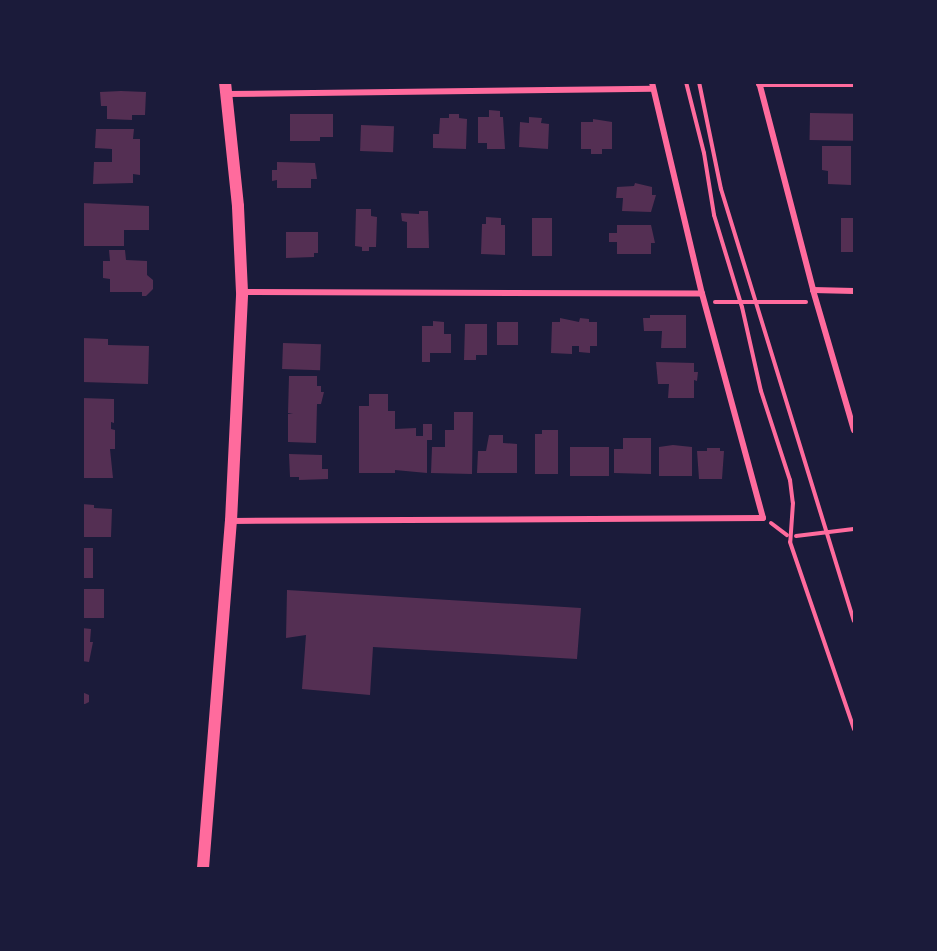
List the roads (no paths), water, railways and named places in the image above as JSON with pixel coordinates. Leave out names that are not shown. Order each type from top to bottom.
[{"type":"main road","points":[[203,868],[231,521],[242,292],[238,206],[226,88]]},
{"type":"street","points":[[855,84],[759,83],[816,302],[855,430]]},
{"type":"street","points":[[226,88],[652,86],[704,302],[763,518],[231,521]]},
{"type":"street","points":[[813,290],[855,291]]},
{"type":"street","points":[[242,292],[702,294]]}]
